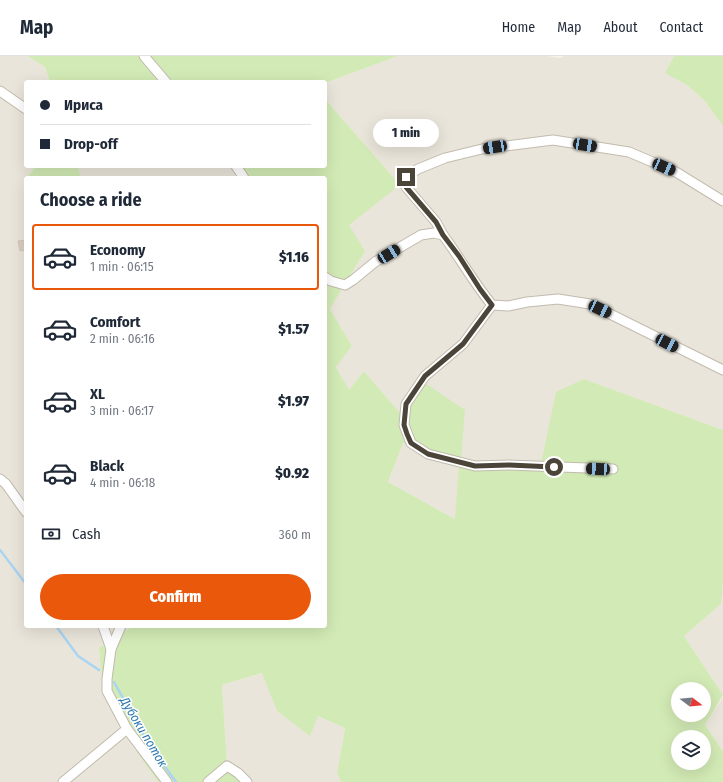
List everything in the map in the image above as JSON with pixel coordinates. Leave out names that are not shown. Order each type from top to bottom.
[{"type":"street","points":[[144,56],[164,80]]},
{"type":"street","points":[[0,91],[24,108]]},
{"type":"street","points":[[723,201],[676,172],[629,152],[553,140],[482,149],[445,158],[418,169],[406,177],[406,187],[436,222],[443,235],[492,305],[508,306],[527,302],[558,299],[590,304],[723,370]]},
{"type":"street","points":[[327,278],[345,285],[375,262],[422,235],[434,233],[443,235]]},
{"type":"street","points":[[492,305],[463,344],[425,376],[406,404],[404,425],[411,443],[428,454],[475,466],[509,465],[613,469]]},
{"type":"street","points":[[0,479],[6,484],[24,509]]},
{"type":"street","points":[[104,628],[111,649]]},
{"type":"street","points":[[120,628],[111,649],[107,691],[127,729],[167,782]]},
{"type":"street","points":[[63,782],[127,729]]},
{"type":"street","points":[[208,782],[227,766],[238,773],[247,782]]},
{"type":"shaded area","points":[[0,56],[29,56],[45,67],[49,80],[24,80],[24,168],[34,168],[28,176],[24,176],[24,628],[130,628],[99,648],[103,692],[138,754],[158,782],[0,782]]},
{"type":"shaded area","points":[[398,56],[547,56],[560,58],[564,56],[674,56],[666,73],[687,85],[704,100],[723,126],[723,430],[584,379],[540,469],[455,519],[388,482],[403,442],[401,414],[364,371],[349,391],[336,366],[352,346],[330,309],[365,251],[348,225],[400,185],[327,101],[327,82]]},
{"type":"shaded area","points":[[78,168],[242,168],[247,176],[80,176]]},
{"type":"shaded area","points":[[723,584],[723,695],[684,636],[721,604]]},
{"type":"shaded area","points":[[263,673],[277,711],[310,735],[318,716],[345,728],[337,773],[341,782],[239,782],[227,765],[222,685]]},
{"type":"shaded area","points":[[723,697],[723,751],[711,734],[711,730],[708,730],[705,725],[707,722],[711,722],[711,716]]},
{"type":"green space","points":[[28,56],[398,56],[327,82],[327,80],[49,80],[45,67]]},
{"type":"green space","points":[[674,56],[723,56],[723,126],[704,100],[687,85],[665,73]]},
{"type":"green space","points":[[327,101],[400,185],[349,225],[365,251],[330,309],[352,346],[336,367],[349,390],[364,371],[401,414],[422,381],[465,410],[461,459],[403,443],[388,482],[455,519],[459,466],[540,469],[556,392],[584,379],[723,430],[723,584],[721,604],[684,636],[723,695],[711,715],[711,682],[671,682],[671,722],[707,722],[705,725],[708,730],[671,730],[671,770],[711,770],[711,734],[723,751],[723,782],[341,782],[337,773],[345,728],[318,716],[310,736],[277,711],[262,673],[222,685],[227,765],[239,782],[158,782],[138,754],[103,692],[99,648],[130,628],[327,628],[327,176],[247,176],[242,168],[327,168]]},
{"type":"green space","points":[[34,168],[78,168],[80,176],[28,176]]},
{"type":"building","points":[[24,240],[24,250],[20,251],[18,241]]},
{"type":"waterway","name":"Дубоки поток","points":[[0,550],[24,581]]},
{"type":"waterway","name":"Дубоки поток","points":[[57,628],[78,656],[99,670]]},
{"type":"waterway","name":"Дубоки поток","points":[[114,682],[149,745],[176,782]]},
{"type":"route","points":[[406,177],[406,187],[436,222],[443,235],[492,305],[463,344],[425,376],[406,404],[404,425],[411,443],[428,454],[475,466],[509,465],[554,467]]}]
